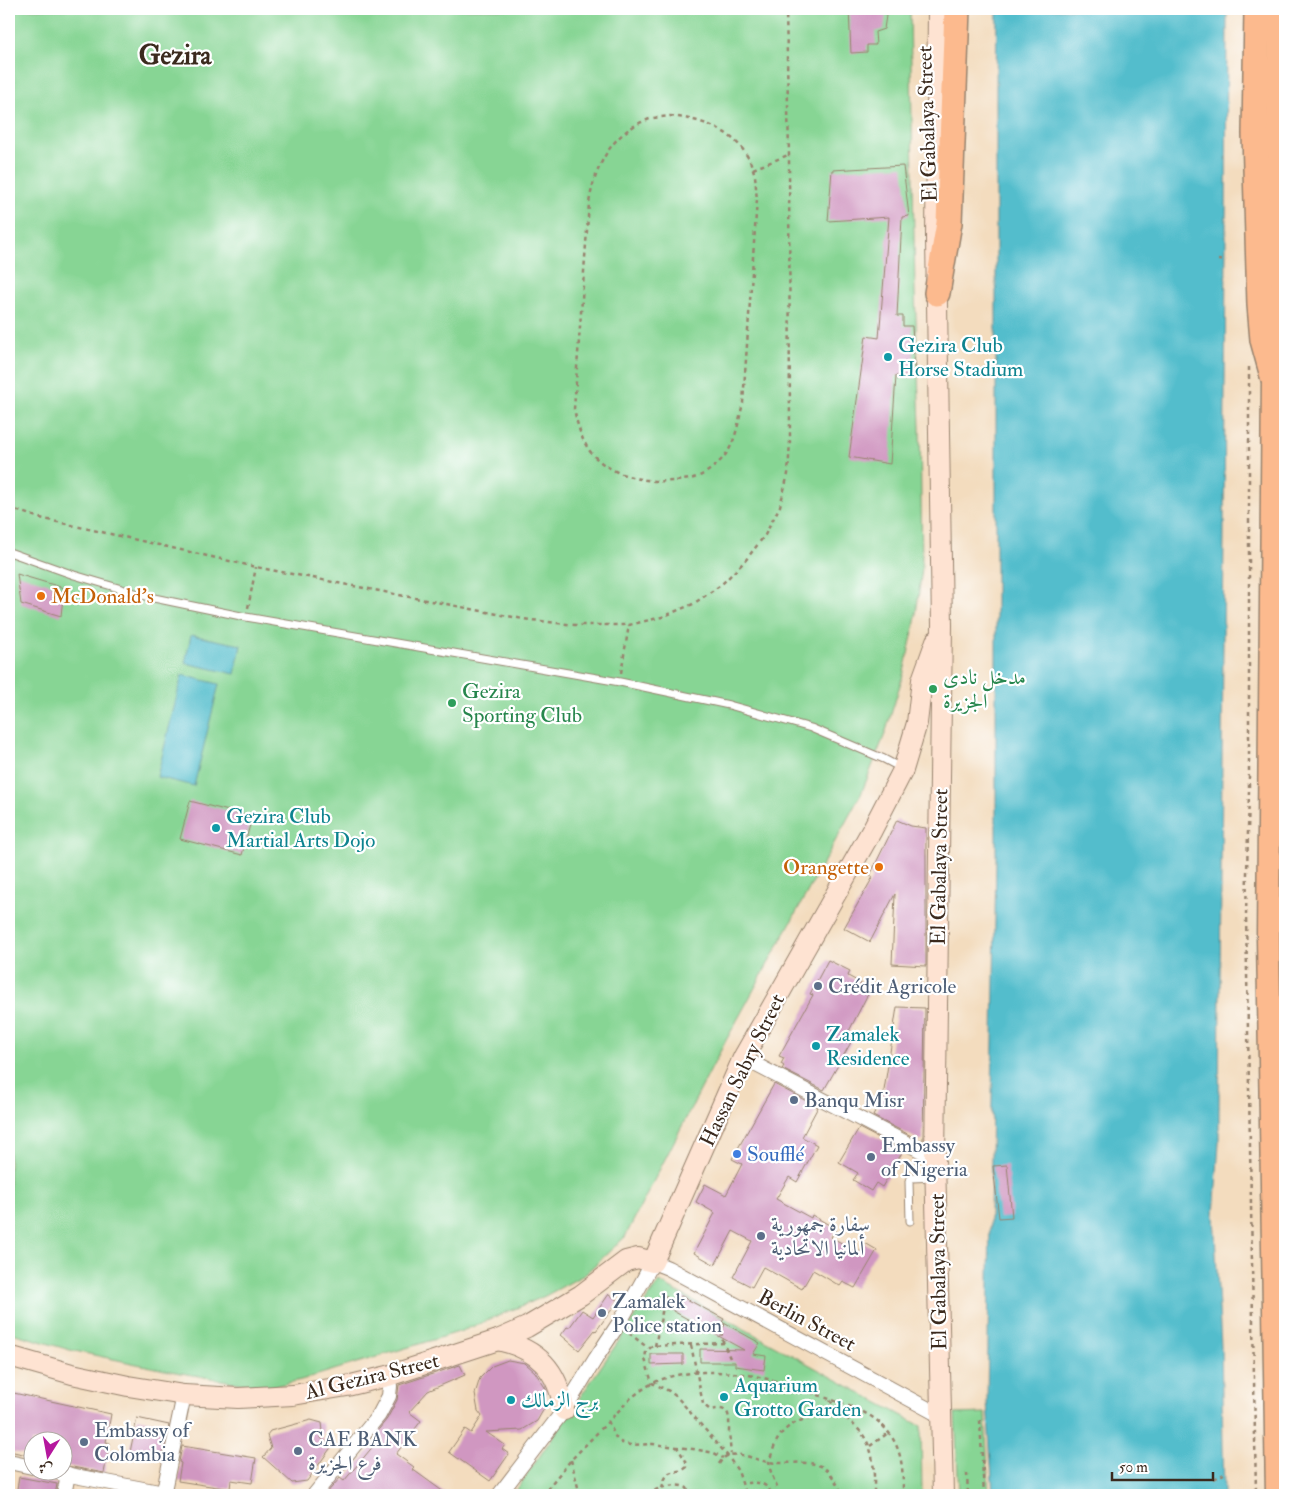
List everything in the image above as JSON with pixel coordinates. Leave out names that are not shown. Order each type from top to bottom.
[{"type":"highway","points":[[937,293],[950,214],[957,9]]},
{"type":"highway","points":[[1257,9],[1255,134],[1260,305],[1263,340],[1273,376]]},
{"type":"main road","points":[[1277,1495],[1277,942],[1273,376],[1280,9]]},
{"type":"street","name":"El Gabalaya Street","points":[[924,9],[931,224],[936,239]]},
{"type":"street","name":"El Gabalaya Street","points":[[938,9],[936,239],[942,625],[935,1168],[943,1495]]},
{"type":"street","name":"Hassan Sabry Street","points":[[498,1495],[564,1410],[621,1320],[653,1262],[743,1058],[872,830],[903,770],[917,724],[922,680],[942,625]]},
{"type":"street","points":[[743,1058],[935,1168]]},
{"type":"street","name":"Al Gezira Street","points":[[9,1356],[72,1374],[184,1395],[238,1398],[293,1395],[347,1386],[388,1376],[498,1340],[527,1327],[581,1295],[626,1261],[638,1258],[653,1262]]},
{"type":"street","name":"Berlin Street","points":[[653,1262],[668,1268],[942,1416]]},
{"type":"street","points":[[498,1340],[520,1346],[539,1358],[557,1382],[564,1410]]},
{"type":"street","points":[[314,1495],[382,1411],[389,1396],[388,1376]]},
{"type":"street","points":[[72,1475],[163,1494],[184,1395]]},
{"type":"street","points":[[9,1462],[22,1465]]},
{"type":"street","points":[[64,1495],[66,1482]]},
{"type":"lane","points":[[9,552],[64,572],[149,597],[246,617],[620,682],[729,705],[811,728],[875,755],[903,770]]},
{"type":"lane","points":[[910,1221],[909,1181],[935,1168]]},
{"type":"path","points":[[9,508],[40,518],[256,567],[523,619],[575,625],[630,625],[662,618],[693,604],[721,585],[745,561],[765,535],[780,506],[788,474],[790,441],[789,155],[786,9]]},
{"type":"path","points":[[670,116],[691,118],[717,127],[737,142],[753,169],[757,199],[742,403],[738,429],[727,453],[711,470],[691,479],[665,482],[639,479],[612,470],[595,457],[582,438],[574,409],[589,203],[593,181],[600,166],[615,141],[629,128],[648,119],[670,116]]},
{"type":"path","points":[[753,169],[789,155]]},
{"type":"path","points":[[1218,260],[1226,261]]},
{"type":"path","points":[[1249,360],[1249,790],[1246,915],[1256,1495]]},
{"type":"path","points":[[246,617],[256,567]]},
{"type":"path","points":[[620,682],[630,625]]},
{"type":"path","points":[[655,1346],[666,1293]]},
{"type":"path","points":[[724,1324],[721,1334],[730,1358]]},
{"type":"path","points":[[629,1333],[648,1348]]},
{"type":"path","points":[[648,1348],[655,1346],[724,1343]]},
{"type":"path","points":[[691,1345],[704,1406],[710,1410],[723,1409],[729,1415],[731,1454]]},
{"type":"path","points":[[648,1348],[644,1359],[652,1383],[677,1396],[738,1471],[746,1495]]},
{"type":"path","points":[[542,1495],[571,1460],[631,1398],[652,1383],[667,1377],[697,1373],[744,1374],[788,1385],[829,1399],[873,1418],[881,1424],[895,1442],[901,1458],[903,1495]]},
{"type":"path","points":[[829,1399],[840,1413],[859,1430],[870,1446],[874,1468],[874,1495]]},
{"type":"path","points":[[780,1495],[769,1462],[778,1438],[786,1427],[799,1421],[840,1413]]},
{"type":"path","points":[[980,1420],[984,1495]]},
{"type":"path","points":[[608,1421],[616,1438],[622,1444],[653,1444],[704,1450],[723,1458]]},
{"type":"path","points":[[870,1446],[888,1433]]},
{"type":"path","points":[[662,1488],[668,1473],[684,1470],[687,1467],[687,1463],[677,1447]]},
{"type":"path","points":[[719,1464],[723,1458],[731,1454],[769,1462],[818,1465],[830,1474],[843,1495]]},
{"type":"path","points":[[571,1460],[580,1495]]},
{"type":"path","points":[[968,1473],[968,1495]]},
{"type":"path","points":[[1214,1479],[1224,1474]]},
{"type":"path","points":[[747,1483],[762,1483],[768,1487],[772,1495]]},
{"type":"path","points":[[648,1495],[662,1488],[682,1486],[687,1488],[690,1495]]},
{"type":"path","points":[[708,1495],[713,1493],[727,1495]]},
{"type":"green space","name":"Gezira Sporting Club","points":[[9,9],[910,9],[922,568],[915,622],[904,672],[885,734],[861,794],[723,1046],[625,1237],[584,1275],[545,1296],[462,1331],[301,1380],[270,1387],[170,1371],[70,1350],[9,1332]]},
{"type":"green space","name":"Aquarium Grotto Garden","points":[[659,1282],[921,1426],[922,1495],[513,1495]]},
{"type":"green space","points":[[985,1413],[989,1495],[959,1495],[955,1414]]},
{"type":"water","points":[[997,9],[1227,9],[1219,1143],[1214,1215],[1221,1346],[1224,1495],[993,1495],[987,1402],[996,858]]},
{"type":"water","points":[[191,635],[241,645],[235,674],[185,663]]},
{"type":"water","points":[[182,675],[219,684],[194,786],[157,777]]},
{"type":"building","points":[[849,9],[887,9],[884,29],[875,32],[876,45],[867,45],[867,52],[851,53]]},
{"type":"building","name":"Gezira Club Horse Stadium","points":[[903,166],[909,216],[902,217],[897,316],[903,316],[903,326],[912,326],[915,378],[896,376],[890,464],[849,457],[866,336],[879,338],[889,217],[828,221],[832,170]]},
{"type":"building","name":"McDonald's","points":[[17,574],[64,588],[61,616],[21,604]]},
{"type":"building","name":"Gezira Club Martial Arts Dojo","points":[[190,801],[252,817],[242,855],[180,839]]},
{"type":"building","points":[[897,820],[911,826],[926,828],[926,966],[892,964],[895,894],[870,942],[844,928],[873,877],[870,875]]},
{"type":"building","name":"Zamalek Residence","points":[[828,960],[850,971],[848,976],[861,983],[859,987],[869,992],[848,1033],[854,1037],[824,1090],[782,1069],[784,1066],[781,1064],[784,1058],[779,1056],[813,995],[810,994]]},
{"type":"building","points":[[897,1007],[925,1008],[923,1140],[919,1140],[873,1116],[883,1097]]},
{"type":"building","points":[[774,1084],[818,1107],[802,1137],[817,1145],[797,1182],[789,1177],[776,1199],[811,1218],[812,1215],[836,1229],[831,1237],[859,1253],[865,1243],[877,1250],[855,1288],[843,1282],[840,1286],[813,1270],[802,1289],[763,1267],[752,1287],[733,1277],[752,1241],[733,1231],[715,1265],[694,1253],[715,1213],[696,1202],[705,1184],[726,1195],[742,1164],[732,1159]]},
{"type":"building","name":"Embassy of Nigeria","points":[[859,1128],[903,1151],[882,1187],[876,1183],[871,1191],[853,1180],[858,1173],[839,1162]]},
{"type":"building","points":[[1007,1165],[1012,1217],[999,1218],[993,1166]]},
{"type":"building","points":[[609,1294],[618,1301],[579,1350],[561,1335],[567,1327],[569,1328],[582,1310],[593,1317]]},
{"type":"building","points":[[681,1296],[724,1319],[722,1322],[760,1343],[753,1354],[766,1356],[764,1370],[735,1366],[735,1362],[700,1362],[700,1349],[744,1350],[673,1311]]},
{"type":"building","points":[[651,1354],[683,1354],[683,1364],[651,1365]]},
{"type":"building","name":"برج الزمالك","points":[[508,1360],[525,1363],[535,1372],[546,1389],[545,1407],[537,1421],[522,1430],[486,1432],[505,1445],[502,1449],[509,1454],[490,1481],[449,1452],[465,1429],[471,1433],[482,1416],[478,1411],[475,1394],[480,1378],[492,1366]]},
{"type":"building","points":[[460,1365],[465,1375],[428,1391],[409,1412],[421,1421],[396,1454],[414,1467],[412,1469],[448,1495],[325,1495],[340,1478],[344,1481],[380,1438],[375,1434],[387,1419],[397,1400],[399,1385]]},
{"type":"building","points":[[9,1392],[111,1414],[106,1442],[110,1443],[104,1473],[72,1467],[72,1432],[22,1432],[22,1454],[9,1451]]},
{"type":"building","points":[[137,1418],[169,1425],[162,1459],[130,1452]]},
{"type":"building","name":"CAE BANK فرع الجزيرة","points":[[311,1420],[322,1423],[323,1431],[321,1438],[332,1446],[307,1481],[292,1483],[263,1457],[271,1448],[267,1435],[270,1431]]},
{"type":"building","points":[[182,1446],[256,1458],[252,1483],[231,1480],[230,1489],[178,1481]]},
{"type":"building","points":[[19,1477],[22,1478],[22,1482],[57,1484],[55,1495],[16,1495]]},
{"type":"place","name":"Gezira Club Horse Stadium","points":[[888,357]]},
{"type":"place","name":"McDonald's","points":[[41,596]]},
{"type":"place","name":"مدخل نادى الجزيرة","points":[[933,689]]},
{"type":"place","name":"Gezira Sporting Club","points":[[452,703]]},
{"type":"place","name":"Gezira Club Martial Arts Dojo","points":[[216,828]]},
{"type":"place","name":"Orangette","points":[[879,867]]},
{"type":"place","name":"Crédit Agricole","points":[[818,986]]},
{"type":"place","name":"Zamalek Residence","points":[[816,1046]]},
{"type":"place","name":"Banqu Misr","points":[[794,1100]]},
{"type":"place","name":"Soufflé","points":[[737,1154]]},
{"type":"place","name":"Embassy of Nigeria","points":[[871,1157]]},
{"type":"place","name":"سفارة جمهورية ألمانيا الاتحادية","points":[[761,1236]]},
{"type":"place","name":"Zamalek Police station","points":[[602,1313]]},
{"type":"place","name":"Aquarium Grotto Garden","points":[[724,1397]]},
{"type":"place","name":"برج الزمالك","points":[[511,1400]]},
{"type":"place","name":"Embassy of Colombia","points":[[84,1442]]},
{"type":"place","name":"CAE BANK فرع الجزيرة","points":[[298,1451]]},
{"type":"district","name":"Gezira","points":[[175,55]]}]
